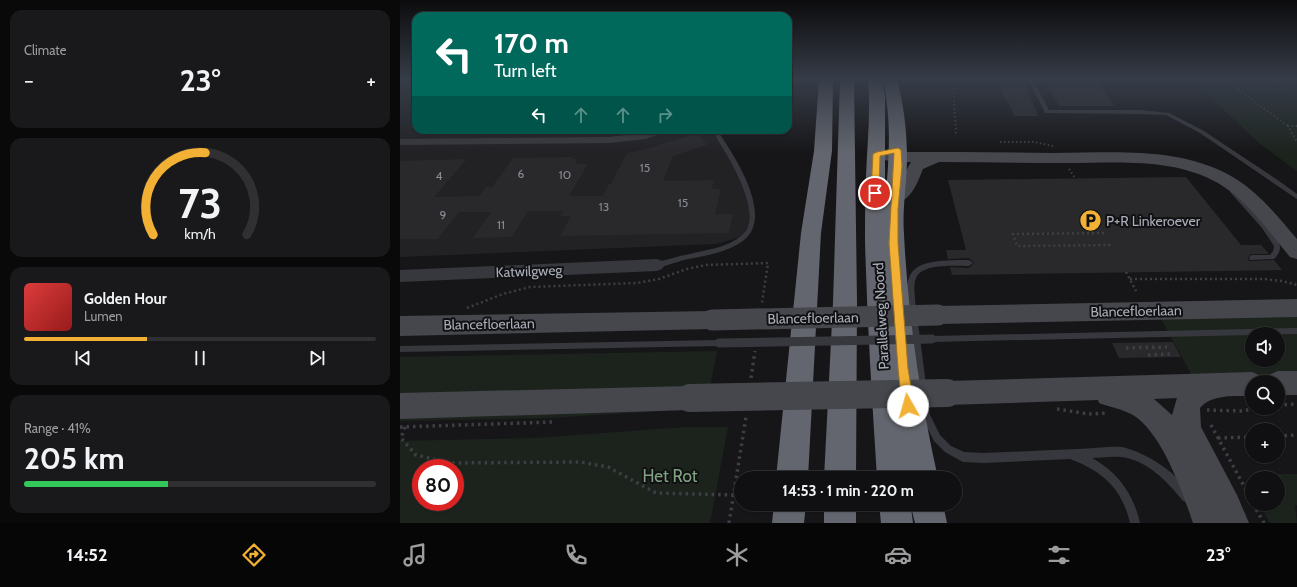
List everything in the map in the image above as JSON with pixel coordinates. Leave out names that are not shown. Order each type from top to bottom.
[{"type":"highway","points":[[815,104],[824,123]]},
{"type":"highway","points":[[793,471],[811,233],[823,151],[825,104]]},
{"type":"highway","points":[[840,471],[845,302],[847,104]]},
{"type":"highway","points":[[879,104],[891,154],[896,198],[893,233],[903,368],[910,418],[921,471]]},
{"type":"highway","points":[[891,154],[894,104]]},
{"type":"highway","name":"Parallelweg Noord","points":[[891,154],[875,178],[876,241],[883,367],[893,471]]},
{"type":"highway","points":[[788,523],[789,511]]},
{"type":"highway","points":[[840,511],[840,523]]},
{"type":"highway","points":[[896,511],[897,523]]},
{"type":"highway","points":[[928,511],[931,523]]},
{"type":"main road","points":[[891,154],[1134,152],[1170,155],[1203,164],[1240,184],[1262,203],[1297,242]]},
{"type":"main road","points":[[891,154],[935,158],[1147,158],[1184,164],[1210,173],[1236,187],[1246,195],[1297,252]]},
{"type":"main road","points":[[896,198],[905,189],[915,166],[923,161],[935,158]]},
{"type":"main road","name":"Blancefloerlaan","points":[[400,326],[1294,307]]},
{"type":"main road","points":[[1285,383],[1297,383]]},
{"type":"main road","points":[[402,416],[690,398],[946,393],[1244,384]]},
{"type":"main road","points":[[1233,523],[1188,430],[1185,419],[1186,406],[1194,395],[1207,389],[1244,384]]},
{"type":"main road","points":[[1076,389],[1102,392],[1126,398],[1143,406],[1159,420],[1170,436],[1202,501],[1208,523]]},
{"type":"street","points":[[400,142],[609,140],[651,134]]},
{"type":"street","name":"Katwilgweg","points":[[400,276],[657,265]]},
{"type":"lane","points":[[1043,104],[1047,112],[1140,112],[1167,114],[1202,132],[1297,197]]},
{"type":"lane","points":[[657,265],[718,250],[741,241],[749,232],[752,222],[751,208],[747,191],[727,148],[717,134]]},
{"type":"lane","points":[[1210,173],[1234,193],[1275,240],[1277,250],[1272,257],[1252,258]]},
{"type":"lane","points":[[969,263],[949,263],[924,267],[915,272],[911,283],[911,300],[926,415],[937,438],[948,449],[964,457],[983,458],[1121,452],[1139,457],[1157,466],[1174,482],[1208,523]]},
{"type":"lane","points":[[400,349],[1297,331]]},
{"type":"lane","points":[[1068,454],[1090,462],[1107,474],[1123,492],[1129,502],[1135,523]]},
{"type":"path","points":[[954,104],[956,134]]},
{"type":"path","points":[[1260,104],[1288,126],[1297,142]]},
{"type":"path","points":[[1288,126],[1297,126]]},
{"type":"path","points":[[1000,142],[1044,143],[1056,148]]},
{"type":"path","points":[[1104,233],[1013,234],[1017,246],[1111,245]]},
{"type":"path","points":[[462,310],[503,294],[530,287],[637,283],[659,279],[687,269],[706,265],[768,263]]},
{"type":"path","points":[[1126,272],[1136,291]]},
{"type":"path","points":[[1130,279],[1264,279],[1282,281],[1297,285]]},
{"type":"path","points":[[1126,348],[1167,347]]},
{"type":"path","points":[[1148,355],[1171,354]]},
{"type":"path","points":[[1285,405],[1297,404]]},
{"type":"path","points":[[402,416],[401,438],[416,455],[450,463],[580,462],[608,467],[656,493],[734,495]]},
{"type":"path","points":[[1211,425],[1245,488]]},
{"type":"path","points":[[1285,436],[1297,435]]},
{"type":"path","points":[[1218,438],[1245,437]]},
{"type":"path","points":[[1257,511],[1264,523]]},
{"type":"shaded area","points":[[400,104],[412,104],[412,134],[712,134],[722,145],[746,191],[749,208],[750,222],[747,232],[737,238],[716,244],[400,257]]},
{"type":"green space","points":[[1218,104],[1297,104],[1297,171],[1260,144]]},
{"type":"green space","points":[[1297,316],[1297,376],[1245,375],[1245,378],[1194,379],[1161,319]]},
{"type":"green space","points":[[717,351],[710,387],[400,394],[400,357]]},
{"type":"green space","points":[[675,410],[552,418],[400,421],[400,416]]},
{"type":"green space","name":"Het Rot","points":[[686,427],[728,427],[710,523],[400,523],[400,441],[535,438]]},
{"type":"green space","points":[[1285,474],[1297,474],[1297,505],[1295,506],[1297,523],[1270,523],[1263,511],[1285,511]]},
{"type":"building","points":[[1009,104],[1033,104],[1038,116],[1014,116]]},
{"type":"building","points":[[1058,104],[1114,104],[1115,106],[1059,106]]},
{"type":"building","points":[[699,134],[707,145],[673,156],[663,181],[714,180],[712,189],[721,189],[715,214],[733,214],[729,233],[560,236],[571,216],[560,216],[563,211],[528,211],[512,237],[473,238],[491,212],[459,212],[438,239],[400,239],[400,161],[467,159],[434,197],[479,196],[486,187],[492,187],[513,158],[573,157],[572,159],[578,159],[575,164],[588,164],[569,196],[603,196],[627,153]]},
{"type":"building","points":[[1186,177],[1241,245],[1261,245],[1269,254],[1251,254],[1248,257],[1249,261],[1274,260],[1282,270],[952,275],[950,267],[969,268],[974,263],[969,258],[948,259],[946,250],[966,250],[948,180]]},
{"type":"building","points":[[1173,342],[1181,357],[1119,358],[1112,343]]},
{"type":"place","name":"P+R Linkeroever","points":[[1090,221]]},
{"type":"route","points":[[875,193],[877,154],[898,150],[897,187],[893,233],[903,368],[908,406]]}]
